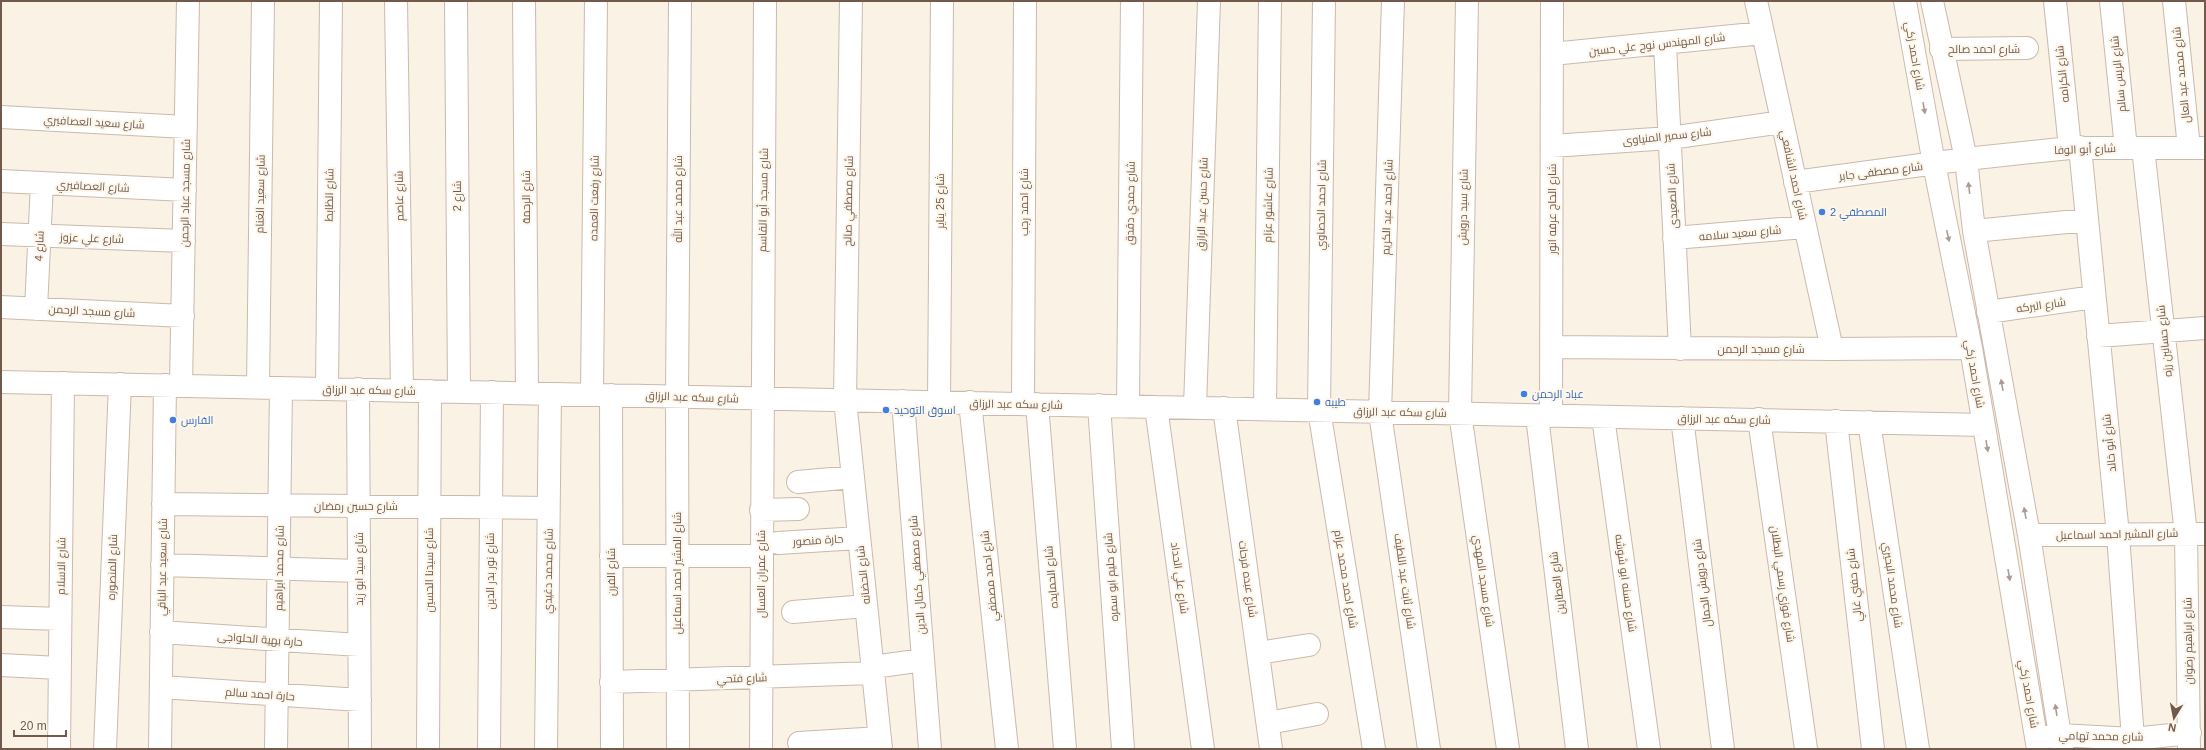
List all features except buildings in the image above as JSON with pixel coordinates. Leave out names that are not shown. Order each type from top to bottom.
[{"type":"street","name":"شارع مسجد عباد الرحمن","points":[[173,385],[183,316],[188,1]]},
{"type":"street","name":"شارع سعيد الغنام","points":[[258,387],[263,1]]},
{"type":"street","name":"شارع الظابط","points":[[327,389],[331,1]]},
{"type":"street","name":"شارع عاصم","points":[[396,1],[402,390]]},
{"type":"street","name":"شارع 2","points":[[456,1],[459,392]]},
{"type":"street","name":"شارع الرحمة","points":[[524,1],[527,393]]},
{"type":"street","name":"شارع رفعت العمده","points":[[596,1],[601,395]]},
{"type":"street","name":"شارع محمد عبد الله","points":[[677,396],[680,1]]},
{"type":"street","name":"شارع مسجد أبو القاسم","points":[[762,399],[765,1]]},
{"type":"street","name":"شارع مصطفي صالح","points":[[845,400],[851,1]]},
{"type":"street","name":"شارع 25 يناير","points":[[939,402],[942,1]]},
{"type":"street","name":"شارع احمد رجب","points":[[1025,1],[1030,404]]},
{"type":"street","name":"شارع حمدي دقدق","points":[[1128,406],[1132,1]]},
{"type":"street","name":"شارع حسن عبد الرازق","points":[[1195,407],[1209,1]]},
{"type":"street","name":"شارع عاشور عزام","points":[[1265,409],[1270,1]]},
{"type":"street","name":"شارع احمد الحصاوي","points":[[1319,410],[1324,1]]},
{"type":"street","name":"شارع احمد عبد الكريم","points":[[1380,413],[1393,1]]},
{"type":"street","name":"شارع سيد درويش","points":[[1460,413],[1467,1]]},
{"type":"street","name":"شارع الحاج عرفه انور","points":[[1544,416],[1552,347],[1552,1]]},
{"type":"street","name":"شارع احمد الشافعي","points":[[1756,1],[1832,349]]},
{"type":"street","name":"شارع احمد زكي","points":[[1905,1],[1934,164],[1971,348],[2037,744]]},
{"type":"street","points":[[1932,1],[1941,49],[1966,159],[1974,231],[2029,535],[2061,742]]},
{"type":"street","name":"شارع الكرامه","points":[[2054,1],[2075,147]]},
{"type":"street","name":"شارع الريس سالم","points":[[2111,1],[2134,148]]},
{"type":"street","name":"شارع محمد عبد العال","points":[[2174,1],[2197,148]]},
{"type":"street","name":"شارع المهندس نوح علي حسين","points":[[1552,54],[1665,44],[1763,33]]},
{"type":"street","name":"شارع الصعيدى","points":[[1665,44],[1680,349]]},
{"type":"street","name":"شارع احمد صالح","points":[[1941,49],[2027,48]]},
{"type":"street","name":"شارع سعيد العصافيري","points":[[1,117],[186,127]]},
{"type":"street","name":"شارع سمير المنياوى","points":[[1552,146],[1670,138],[1782,122]]},
{"type":"street","name":"شارع أبو الوفا","points":[[1966,159],[2075,147],[2197,148]]},
{"type":"street","name":"شارع أبو خالد","points":[[2075,147],[2087,220],[2118,535],[2133,739]]},
{"type":"street","name":"شارع حسانين رزه","points":[[2134,148],[2195,534]]},
{"type":"street","name":"شارع مصطفى جابر","points":[[1795,182],[1966,159]]},
{"type":"street","name":"شارع العصافيري","points":[[1,181],[185,190]]},
{"type":"street","name":"شارع 4","points":[[36,309],[42,183]]},
{"type":"street","points":[[1974,231],[2087,220]]},
{"type":"street","name":"شارع سعيد سلامه","points":[[1674,238],[1805,227]]},
{"type":"street","name":"شارع علي عزوز","points":[[1,234],[184,241]]},
{"type":"street","name":"شارع البركه","points":[[1988,312],[2094,297]]},
{"type":"street","name":"شارع مسجد الرحمن","points":[[1,307],[183,316]]},
{"type":"street","points":[[2098,336],[2205,328]]},
{"type":"street","name":"شارع مسجد الرحمن","points":[[1552,347],[1680,349],[1971,348]]},
{"type":"street","name":"شارع سكه عبد الرزاق","points":[[1,382],[1984,425]]},
{"type":"street","name":"شارع الاسلام","points":[[59,749],[63,383]]},
{"type":"street","name":"شارع المنصوره","points":[[105,749],[120,384]]},
{"type":"street","name":"شارع سعيد عبد الباقي","points":[[160,749],[163,504],[173,385]]},
{"type":"street","name":"شارع محمد ابراهيم","points":[[276,749],[281,388]]},
{"type":"street","name":"شارع سيد ابو زيد","points":[[358,389],[360,749]]},
{"type":"street","name":"شارع سيدنا الحسين","points":[[428,749],[430,391]]},
{"type":"street","name":"شارع نور بدر الدين","points":[[489,749],[492,392]]},
{"type":"street","name":"شارع محمد دغيدي","points":[[546,749],[550,394]]},
{"type":"street","name":"شارع الفرن","points":[[601,395],[611,556],[612,749]]},
{"type":"street","name":"شارع المشير احمد اسماعيل","points":[[677,396],[678,749]]},
{"type":"street","name":"شارع عمران العسال","points":[[761,749],[761,678],[770,549],[761,510],[762,399]]},
{"type":"street","name":"شارع الحضانه","points":[[845,400],[881,744]]},
{"type":"street","name":"شارع مصطفي كمال الدين","points":[[903,401],[930,749]]},
{"type":"street","name":"شارع احمد مصطفي","points":[[970,402],[1007,749]]},
{"type":"street","name":"شارع الحمايده","points":[[1030,404],[1065,749]]},
{"type":"street","name":"شارع حليم ابو سمره","points":[[1099,405],[1123,749]]},
{"type":"street","name":"شارع علي الحداد","points":[[1156,406],[1203,749]]},
{"type":"street","name":"شارع عبده فرحات","points":[[1224,408],[1271,749]]},
{"type":"street","name":"شارع احمد محمد عزام","points":[[1319,410],[1374,749]]},
{"type":"street","name":"شارع ثابت عبد اللطيف","points":[[1380,413],[1429,749]]},
{"type":"street","name":"شارع مسجد المهدي","points":[[1460,413],[1508,749]]},
{"type":"street","name":"شارع العطارين","points":[[1544,416],[1578,749]]},
{"type":"street","name":"شارع حسنه ابو شوشه","points":[[1603,417],[1649,749]]},
{"type":"street","name":"شارع درويش الجمال","points":[[1682,418],[1722,749]]},
{"type":"street","name":"شارع فوزي رسمي البطلان","points":[[1759,419],[1806,749]]},
{"type":"street","name":"شارع حفني غالي","points":[[1836,421],[1873,749]]},
{"type":"street","name":"شارع محمد البحيري","points":[[1869,422],[1918,749]]},
{"type":"street","points":[[798,482],[853,477]]},
{"type":"street","name":"شارع حسين رمضان","points":[[163,504],[548,508]]},
{"type":"street","points":[[761,510],[798,509]]},
{"type":"street","name":"شارع المشير احمد اسماعيل","points":[[2029,535],[2195,534]]},
{"type":"street","name":"شارع ابراهيم رضوان","points":[[2190,741],[2195,534]]},
{"type":"street","name":"حارة منصور","points":[[611,556],[677,556],[770,549],[859,538]]},
{"type":"street","points":[[162,566],[359,571]]},
{"type":"street","points":[[793,612],[866,606]]},
{"type":"street","points":[[1,617],[60,619]]},
{"type":"street","name":"حارة بهية الحلواجى","points":[[161,632],[359,645]]},
{"type":"street","points":[[1258,653],[1310,645]]},
{"type":"street","name":"شارع فتحي","points":[[612,682],[761,678],[873,670],[923,660]]},
{"type":"street","points":[[1,665],[59,668]]},
{"type":"street","name":"حارة احمد سالم","points":[[160,687],[360,700]]},
{"type":"street","points":[[1268,723],[1317,714]]},
{"type":"street","name":"شارع محمد تهامي","points":[[2037,744],[2133,739],[2190,741]]},
{"type":"street","points":[[799,743],[881,744]]},
{"type":"place","name":"المصطفي 2","points":[[1822,212]]},
{"type":"place","name":"عباد الرحمن","points":[[1524,394]]},
{"type":"place","name":"طيبه","points":[[1317,402]]},
{"type":"place","name":"اسوق التوحيد","points":[[886,410]]},
{"type":"place","name":"الفارس","points":[[173,420]]}]
